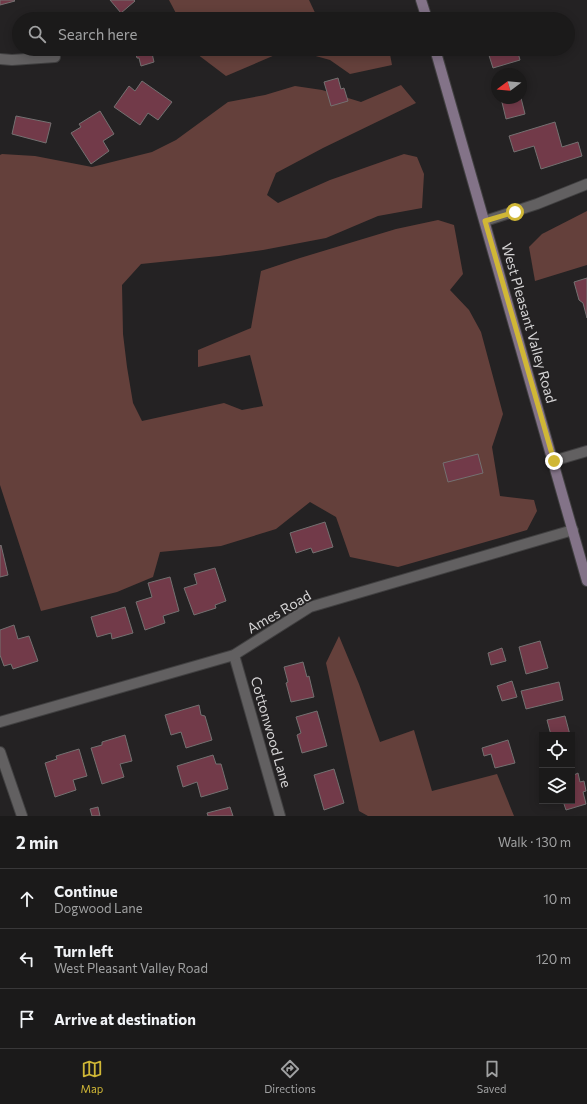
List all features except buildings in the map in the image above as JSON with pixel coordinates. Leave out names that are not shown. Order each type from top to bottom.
[{"type":"main road","points":[[421,0],[425,12]]},
{"type":"main road","name":"West Pleasant Valley Road","points":[[437,56],[554,461],[587,581]]},
{"type":"street","points":[[0,59],[12,60],[55,57]]},
{"type":"street","points":[[485,221],[538,204],[587,184]]},
{"type":"street","points":[[554,461],[587,451]]},
{"type":"street","name":"Ames Road","points":[[0,722],[234,655],[310,607],[573,530]]},
{"type":"street","name":"Cottonwood Lane","points":[[234,655],[280,816]]},
{"type":"street","points":[[0,752],[22,816]]},
{"type":"shaded area","points":[[169,0],[309,0],[315,12],[175,12]]},
{"type":"shaded area","points":[[200,56],[273,56],[226,76]]},
{"type":"shaded area","points":[[316,56],[390,56],[392,65],[350,74],[330,60]]},
{"type":"shaded area","points":[[401,85],[416,103],[323,148],[276,173],[267,195],[278,203],[330,180],[404,154],[417,157],[424,174],[422,208],[378,216],[326,238],[263,250],[141,264],[122,285],[123,334],[133,403],[142,421],[224,403],[242,410],[263,406],[250,355],[198,367],[198,350],[251,328],[261,271],[396,229],[438,220],[454,225],[463,274],[450,290],[469,310],[481,332],[503,414],[492,447],[500,496],[534,500],[537,511],[527,530],[398,567],[350,557],[336,517],[310,502],[276,529],[221,546],[160,552],[153,577],[117,592],[41,611],[0,485],[0,155],[35,156],[92,167],[152,152],[176,140],[228,102],[265,95],[295,86],[322,90],[361,102]]},
{"type":"shaded area","points":[[587,211],[587,265],[535,281],[529,247],[542,234]]},
{"type":"shaded area","points":[[339,636],[359,684],[380,742],[414,730],[432,791],[497,774],[514,816],[368,816],[359,811],[326,663]]},
{"type":"route","points":[[515,212],[485,221],[554,461]]}]
